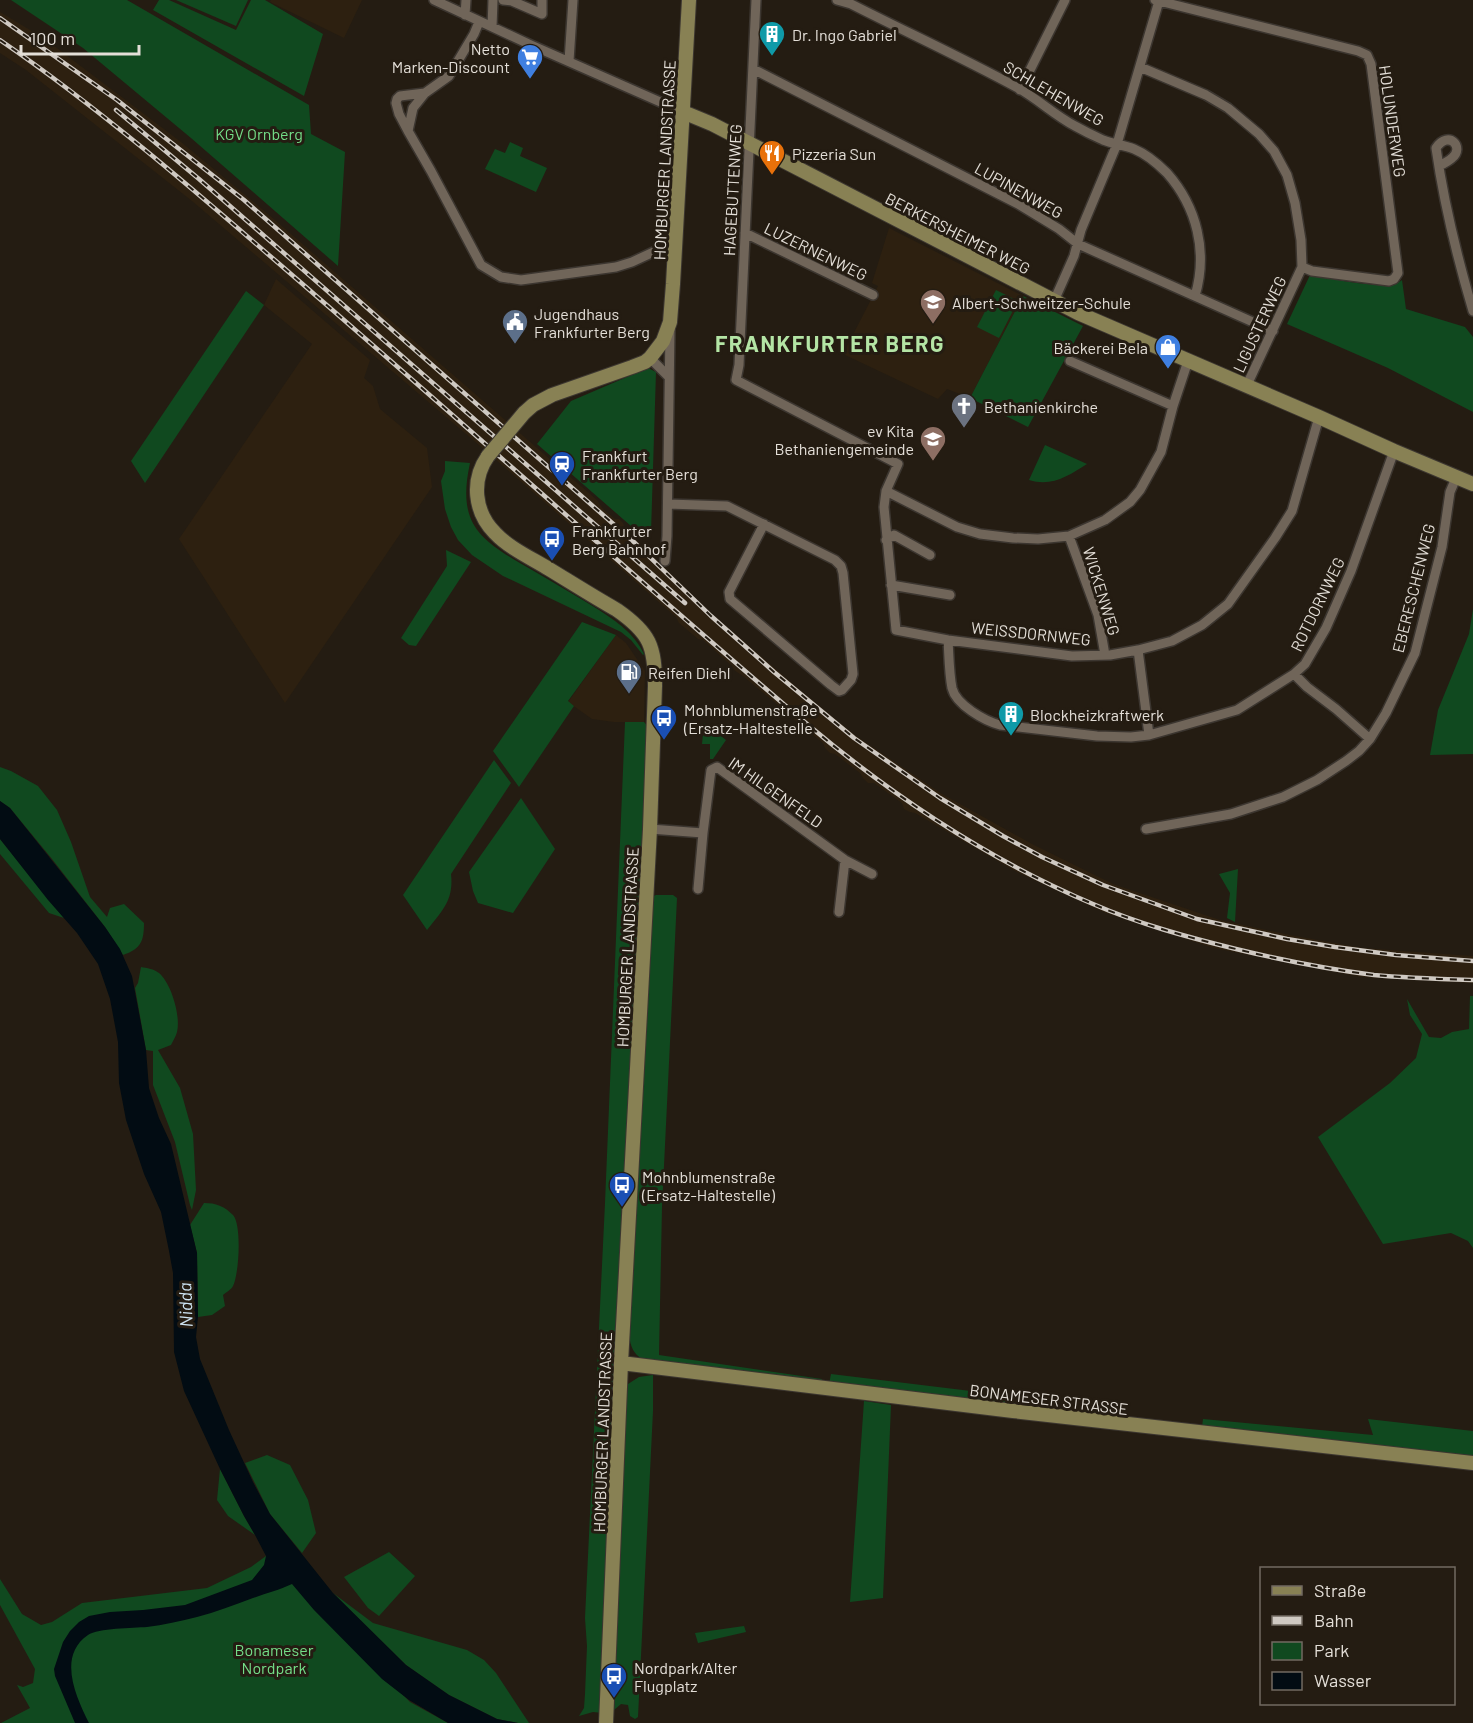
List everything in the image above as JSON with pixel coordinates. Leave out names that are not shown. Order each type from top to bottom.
[{"type":"street","name":"BERKERSHEIMER WEG","points":[[434,0],[712,124],[1078,313],[1394,452],[1473,484]]},
{"type":"street","points":[[465,15],[466,0]]},
{"type":"street","points":[[492,27],[493,0]]},
{"type":"street","points":[[503,0],[512,0],[542,14],[542,0]]},
{"type":"street","points":[[569,61],[573,0]]},
{"type":"street","name":"HOMBURGER LANDSTRASSE","points":[[665,561],[668,504],[670,322],[689,0]]},
{"type":"street","name":"HAGEBUTTENWEG","points":[[756,0],[739,365],[735,380],[898,464],[886,490]]},
{"type":"street","name":"SCHLEHENWEG","points":[[837,0],[850,4],[978,67],[1020,90],[1055,115],[1104,140],[1134,149],[1155,163],[1176,185],[1187,203],[1197,228],[1201,248],[1200,282],[1196,296]]},
{"type":"street","points":[[1020,90],[1065,0]]},
{"type":"street","points":[[1054,301],[1118,144],[1157,1]]},
{"type":"street","name":"HOLUNDERWEG","points":[[1157,1],[1367,55],[1371,64],[1398,273],[1394,279],[1389,281],[1312,271],[1302,267]]},
{"type":"street","points":[[408,131],[413,108],[425,93],[449,76],[479,22]]},
{"type":"street","name":"LIGUSTERWEG","points":[[1140,67],[1206,95],[1228,108],[1259,134],[1274,152],[1287,175],[1301,240],[1302,267],[1246,387]]},
{"type":"street","name":"LUPINENWEG","points":[[753,69],[1018,204],[1041,217],[1078,244],[1273,331]]},
{"type":"street","points":[[425,93],[400,96],[396,103],[399,114],[481,265],[501,277],[521,280],[616,267],[675,242]]},
{"type":"street","points":[[682,145],[694,128],[712,124]]},
{"type":"street","points":[[1438,166],[1454,157],[1457,146],[1453,141],[1446,139],[1441,141],[1436,148],[1438,166],[1456,252],[1473,311]]},
{"type":"street","name":"LUZERNENWEG","points":[[746,233],[873,296]]},
{"type":"street","name":"HOMBURGER LANDSTRASSE","points":[[606,1721],[621,1363],[650,829],[655,680],[652,650],[648,639],[633,621],[495,534],[481,512],[476,489],[483,463],[533,405],[552,395],[632,367],[650,358],[663,341],[670,322]]},
{"type":"street","points":[[650,358],[669,377]]},
{"type":"street","points":[[1070,361],[1173,406]]},
{"type":"street","name":"WICKENWEG","points":[[886,490],[957,527],[980,534],[1038,539],[1069,536],[1105,520],[1130,502],[1140,490],[1161,452],[1188,361]]},
{"type":"street","name":"WEISSDORNWEG","points":[[891,585],[896,630],[1053,654],[1105,655],[1138,650],[1172,641],[1202,626],[1228,604],[1275,538],[1292,511],[1318,417]]},
{"type":"street","name":"ROTDORNWEG","points":[[948,639],[952,688],[955,696],[975,713],[989,722],[1000,725],[1098,736],[1131,737],[1149,735],[1237,710],[1294,674],[1305,664],[1326,628],[1351,571],[1394,452]]},
{"type":"street","name":"EBERESCHENWEG","points":[[1146,829],[1231,814],[1282,797],[1317,780],[1346,762],[1370,739],[1386,713],[1415,653],[1442,546],[1450,492],[1456,478]]},
{"type":"street","points":[[886,490],[884,507],[891,585],[950,595]]},
{"type":"street","points":[[668,504],[727,506],[764,524],[835,560],[842,569],[853,674],[842,690],[839,691],[831,685],[730,598],[729,592],[764,524]]},
{"type":"street","points":[[886,540],[894,535],[930,555]]},
{"type":"street","name":"WICKENWEG","points":[[1069,536],[1098,615],[1105,655]]},
{"type":"street","points":[[1138,650],[1149,735]]},
{"type":"street","points":[[1294,674],[1306,687],[1336,709],[1370,739]]},
{"type":"street","name":"IM HILGENFELD","points":[[698,889],[711,770],[717,767],[844,860],[872,874]]},
{"type":"street","points":[[650,829],[703,833]]},
{"type":"street","points":[[839,912],[844,860]]},
{"type":"street","name":"BONAMESER STRASSE","points":[[621,1363],[1013,1412],[1473,1463]]},
{"type":"shaded area","points":[[271,0],[362,0],[344,38],[270,2]]},
{"type":"shaded area","points":[[0,12],[45,39],[181,142],[268,214],[597,500],[603,509],[615,519],[619,519],[625,529],[711,613],[801,691],[856,736],[942,794],[1032,844],[1113,884],[1220,920],[1290,935],[1362,948],[1473,956],[1473,983],[1362,977],[1214,948],[1106,913],[1017,872],[915,813],[904,809],[902,803],[874,783],[868,783],[860,773],[835,754],[830,753],[823,743],[790,716],[780,711],[778,705],[734,670],[703,640],[698,639],[679,623],[676,617],[479,445],[192,201],[26,70],[0,53]]},
{"type":"shaded area","name":"Albert-Schweitzer-Schule","points":[[889,228],[1023,296],[970,398],[947,389],[938,399],[843,354],[878,286],[872,283]]},
{"type":"shaded area","points":[[276,279],[370,360],[364,378],[373,386],[380,409],[427,448],[432,487],[285,703],[179,539],[312,344],[264,305]]},
{"type":"shaded area","points":[[616,635],[626,643],[645,671],[644,722],[592,719],[568,702]]},
{"type":"green space","name":"KGV Ornberg","points":[[11,0],[127,0],[309,105],[311,134],[345,152],[338,266],[83,48]]},
{"type":"green space","points":[[159,0],[169,0],[236,30],[251,0],[265,0],[323,34],[304,96],[153,10]]},
{"type":"green space","points":[[176,0],[248,0],[236,26]]},
{"type":"green space","points":[[510,142],[523,148],[520,156],[547,168],[536,192],[485,169],[495,149],[505,153]]},
{"type":"green space","points":[[1310,275],[1385,285],[1402,280],[1406,309],[1465,327],[1473,337],[1473,412],[1388,368],[1287,324]]},
{"type":"green space","points":[[996,290],[1018,301],[999,338],[977,327]]},
{"type":"green space","points":[[246,291],[264,305],[145,483],[131,461]]},
{"type":"green space","points":[[1023,296],[1083,326],[1028,427],[970,398]]},
{"type":"green space","points":[[648,368],[656,372],[651,533],[639,533],[537,444],[571,401]]},
{"type":"green space","points":[[1045,445],[1087,464],[1060,479],[1045,482],[1029,480]]},
{"type":"green space","points":[[445,461],[470,463],[467,503],[470,517],[477,530],[487,540],[514,560],[612,619],[630,634],[644,654],[621,632],[503,576],[472,555],[458,540],[445,509],[441,481],[445,471]]},
{"type":"green space","points":[[446,550],[471,562],[416,646],[409,645],[401,638],[447,566]]},
{"type":"green space","points":[[1473,609],[1473,754],[1430,755],[1438,710],[1469,634]]},
{"type":"green space","points":[[582,622],[616,635],[568,701],[574,706],[519,787],[493,751]]},
{"type":"green space","points":[[625,722],[644,722],[649,728],[603,1713],[593,1712],[579,1716],[584,1708],[585,1694],[587,1646],[585,1618]]},
{"type":"green space","points":[[704,723],[726,740],[713,759],[710,759],[710,744],[702,744]]},
{"type":"green space","points":[[494,760],[511,783],[451,874],[449,898],[427,930],[403,895]]},
{"type":"green space","points":[[0,767],[38,786],[57,810],[90,897],[107,917],[110,908],[124,904],[144,923],[142,939],[134,950],[123,955],[105,927],[52,859],[10,808],[0,801]]},
{"type":"green space","points":[[521,798],[555,849],[513,913],[478,903],[469,872]]},
{"type":"green space","points":[[0,839],[64,918],[49,913],[0,854]]},
{"type":"green space","points":[[1238,869],[1235,922],[1227,918],[1230,893],[1219,874]]},
{"type":"green space","points":[[656,895],[673,895],[677,898],[662,1207],[659,1355],[822,1379],[821,1384],[642,1359],[632,1347],[629,1336],[649,898]]},
{"type":"green space","points":[[141,967],[159,973],[163,978],[171,992],[178,1017],[177,1032],[171,1045],[158,1050],[180,1088],[193,1134],[196,1190],[192,1210],[175,1142],[153,1085],[153,1051],[146,1050],[135,988]]},
{"type":"green space","points":[[1470,996],[1473,996],[1473,1248],[1468,1241],[1451,1233],[1383,1244],[1318,1137],[1390,1083],[1416,1058],[1422,1034],[1410,1015],[1407,999],[1429,1037],[1441,1038],[1452,1032],[1469,1029]]},
{"type":"green space","points":[[204,1203],[220,1206],[233,1215],[238,1229],[239,1250],[233,1286],[223,1295],[225,1306],[212,1315],[198,1317],[197,1253],[190,1225]]},
{"type":"green space","points":[[831,1374],[1012,1396],[1010,1406],[829,1384]]},
{"type":"green space","points":[[653,1375],[638,1717],[635,1719],[630,1716],[628,1705],[621,1704],[614,1710],[615,1693],[613,1692],[626,1401],[628,1384],[639,1377]]},
{"type":"green space","points":[[864,1401],[891,1405],[883,1598],[850,1602]]},
{"type":"green space","points":[[1203,1419],[1373,1435],[1368,1419],[1473,1431],[1473,1457],[1202,1427]]},
{"type":"green space","points":[[267,1455],[290,1465],[308,1500],[316,1533],[302,1553],[270,1514],[245,1463]]},
{"type":"green space","points":[[220,1469],[255,1535],[228,1516],[217,1500]]},
{"type":"green space","points":[[389,1552],[415,1576],[379,1616],[368,1608],[344,1577]]},
{"type":"green space","name":"Bonameser Nordpark","points":[[266,1556],[410,1702],[448,1723],[1,1723],[30,1708],[17,1685],[23,1687],[33,1683],[35,1669],[0,1605],[0,1579],[22,1614],[41,1625],[52,1622],[82,1603],[207,1588],[251,1567]]},
{"type":"green space","points":[[333,1593],[373,1623],[467,1650],[484,1660],[496,1673],[529,1723],[497,1719],[449,1695],[406,1665]]},
{"type":"green space","points":[[744,1626],[746,1632],[698,1643],[695,1633]]},
{"type":"water","name":"Nidda","points":[[0,801],[10,808],[105,927],[120,949],[132,976],[146,1050],[149,1088],[171,1144],[197,1253],[196,1337],[200,1359],[229,1430],[270,1514],[333,1593],[406,1665],[449,1695],[497,1719],[518,1723],[448,1723],[409,1700],[382,1679],[314,1610],[292,1584],[197,1617],[153,1626],[99,1631],[88,1635],[73,1654],[71,1665],[75,1689],[89,1723],[75,1723],[54,1669],[63,1642],[79,1622],[89,1616],[110,1612],[185,1605],[252,1580],[264,1565],[266,1556],[220,1469],[184,1391],[174,1352],[173,1273],[169,1251],[161,1212],[144,1174],[126,1120],[119,1083],[118,1042],[110,999],[98,964],[77,933],[0,839]]},
{"type":"railway","points":[[0,18],[117,100],[244,200],[635,543],[711,616],[774,672],[854,738],[940,798],[1042,857],[1103,885],[1197,919],[1335,947],[1396,955],[1473,961]]},
{"type":"railway","points":[[0,40],[82,99],[199,195],[807,724],[874,777],[944,825],[1054,887],[1163,930],[1253,953],[1339,970],[1386,976],[1473,980]]},
{"type":"railway","points":[[116,110],[199,179],[685,603]]},
{"type":"place","name":"Dr. Ingo Gabriel","points":[[772,57]]},
{"type":"place","name":"Netto Marken-Discount","points":[[530,80]]},
{"type":"place","name":"Pizzeria Sun","points":[[772,176]]},
{"type":"place","name":"Albert-Schweitzer-Schule","points":[[933,325]]},
{"type":"place","name":"Jugendhaus Frankfurter Berg","points":[[515,345]]},
{"type":"place","name":"Bäckerei Bela","points":[[1168,370]]},
{"type":"place","name":"Bethanienkirche","points":[[964,429]]},
{"type":"place","name":"ev Kita Bethaniengemeinde","points":[[933,462]]},
{"type":"place","name":"Frankfurt Frankfurter Berg","points":[[562,487]]},
{"type":"place","name":"Frankfurter Berg Bahnhof","points":[[552,562]]},
{"type":"place","name":"Reifen Diehl","points":[[629,695]]},
{"type":"place","name":"Blockheizkraftwerk","points":[[1011,737]]},
{"type":"place","name":"Mohnblumenstraße (Ersatz-Haltestelle","points":[[664,741]]},
{"type":"place","name":"Mohnblumenstraße (Ersatz-Haltestelle)","points":[[622,1208]]},
{"type":"place","name":"Nordpark/Alter Flugplatz","points":[[614,1699]]},
{"type":"district","name":"FRANKFURTER BERG","points":[[830,343]]}]
